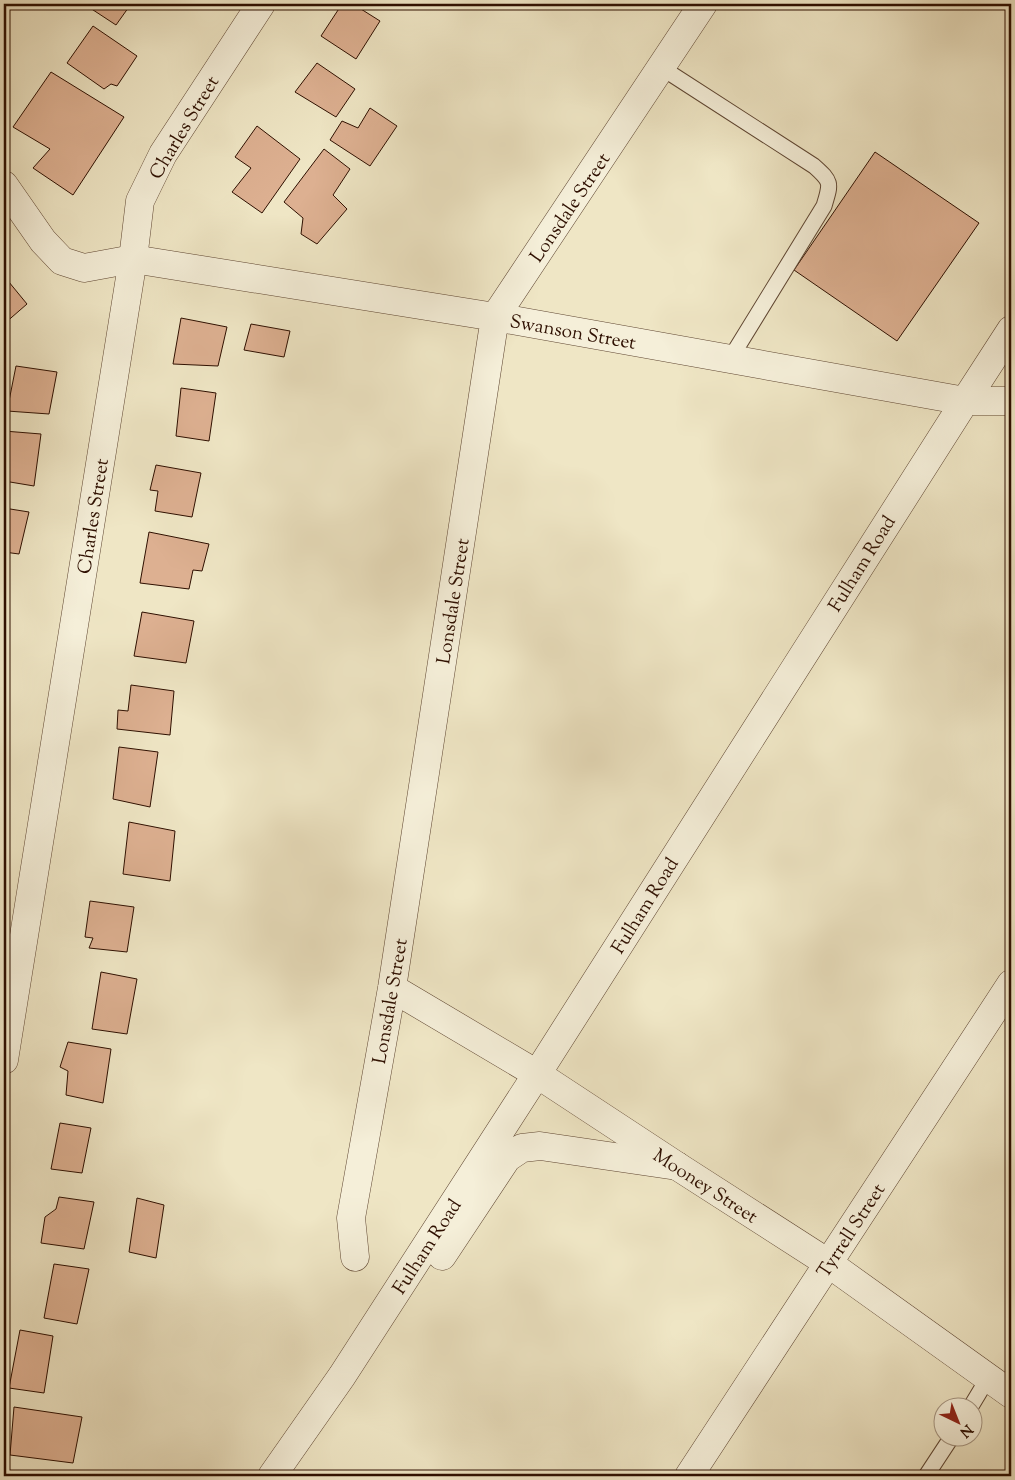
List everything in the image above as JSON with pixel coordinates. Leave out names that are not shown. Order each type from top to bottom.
[{"type":"street","name":"Charles Street","points":[[5,1048],[133,259],[140,201],[163,154],[261,4]]},
{"type":"street","name":"Lonsdale Street","points":[[355,1256],[351,1218],[392,988],[496,317],[703,4]]},
{"type":"street","name":"Swanson Street","points":[[4,185],[43,241],[62,261],[84,268],[133,259],[496,317],[965,401],[1011,401]]},
{"type":"street","name":"Fulham Road","points":[[272,1476],[342,1376],[537,1074],[1011,330]]},
{"type":"street","name":"Tyrrell Street","points":[[689,1476],[1011,984]]},
{"type":"street","name":"Mooney Street","points":[[392,988],[537,1074],[828,1263],[1011,1394]]},
{"type":"street","points":[[342,1376],[402,1314],[507,1158],[522,1148],[540,1146],[676,1166]]},
{"type":"lane","points":[[662,68],[814,166],[827,177],[829,187],[824,206],[730,359]]},
{"type":"lane","points":[[976,1398],[988,1378]]},
{"type":"lane","points":[[926,1476],[944,1448]]},
{"type":"building","points":[[84,4],[131,4],[116,25]]},
{"type":"building","points":[[342,4],[353,4],[380,21],[356,59],[321,36]]},
{"type":"building","points":[[93,26],[137,56],[117,86],[111,84],[104,89],[67,63]]},
{"type":"building","points":[[317,63],[355,89],[336,117],[295,92]]},
{"type":"building","points":[[51,72],[124,117],[73,195],[33,168],[50,149],[13,127]]},
{"type":"building","points":[[370,108],[397,126],[370,166],[330,140],[342,121],[358,128]]},
{"type":"building","points":[[257,126],[300,159],[262,213],[232,192],[251,168],[235,157]]},
{"type":"building","points":[[324,149],[350,169],[333,195],[347,209],[317,244],[301,234],[303,218],[284,202]]},
{"type":"building","points":[[875,152],[979,223],[897,341],[794,270]]},
{"type":"building","points":[[4,276],[27,304],[4,324]]},
{"type":"building","points":[[181,318],[227,327],[218,366],[173,364]]},
{"type":"building","points":[[251,324],[290,331],[284,357],[244,350]]},
{"type":"building","points":[[16,366],[57,372],[49,414],[7,411]]},
{"type":"building","points":[[181,388],[216,393],[209,441],[176,436]]},
{"type":"building","points":[[4,431],[41,434],[34,486],[4,481]]},
{"type":"building","points":[[156,465],[201,473],[192,517],[155,511],[158,491],[150,490]]},
{"type":"building","points":[[4,508],[29,512],[19,554],[4,552]]},
{"type":"building","points":[[149,532],[209,544],[202,571],[193,570],[189,589],[140,583]]},
{"type":"building","points":[[142,612],[194,621],[186,663],[134,656]]},
{"type":"building","points":[[131,685],[174,691],[170,735],[117,729],[118,710],[128,711]]},
{"type":"building","points":[[119,747],[158,752],[150,807],[113,799]]},
{"type":"building","points":[[129,822],[175,831],[170,881],[123,874]]},
{"type":"building","points":[[90,901],[134,907],[127,952],[89,948],[93,938],[85,937]]},
{"type":"building","points":[[101,972],[137,979],[127,1034],[92,1029]]},
{"type":"building","points":[[68,1042],[111,1049],[103,1103],[66,1095],[68,1071],[60,1067]]},
{"type":"building","points":[[60,1123],[91,1128],[82,1173],[51,1169]]},
{"type":"building","points":[[59,1197],[94,1202],[84,1249],[41,1243],[45,1217],[56,1209]]},
{"type":"building","points":[[137,1198],[164,1205],[156,1258],[129,1252]]},
{"type":"building","points":[[54,1264],[89,1269],[77,1324],[44,1318]]},
{"type":"building","points":[[20,1330],[53,1336],[44,1393],[9,1388]]},
{"type":"building","points":[[14,1407],[82,1417],[73,1463],[10,1455]]}]
